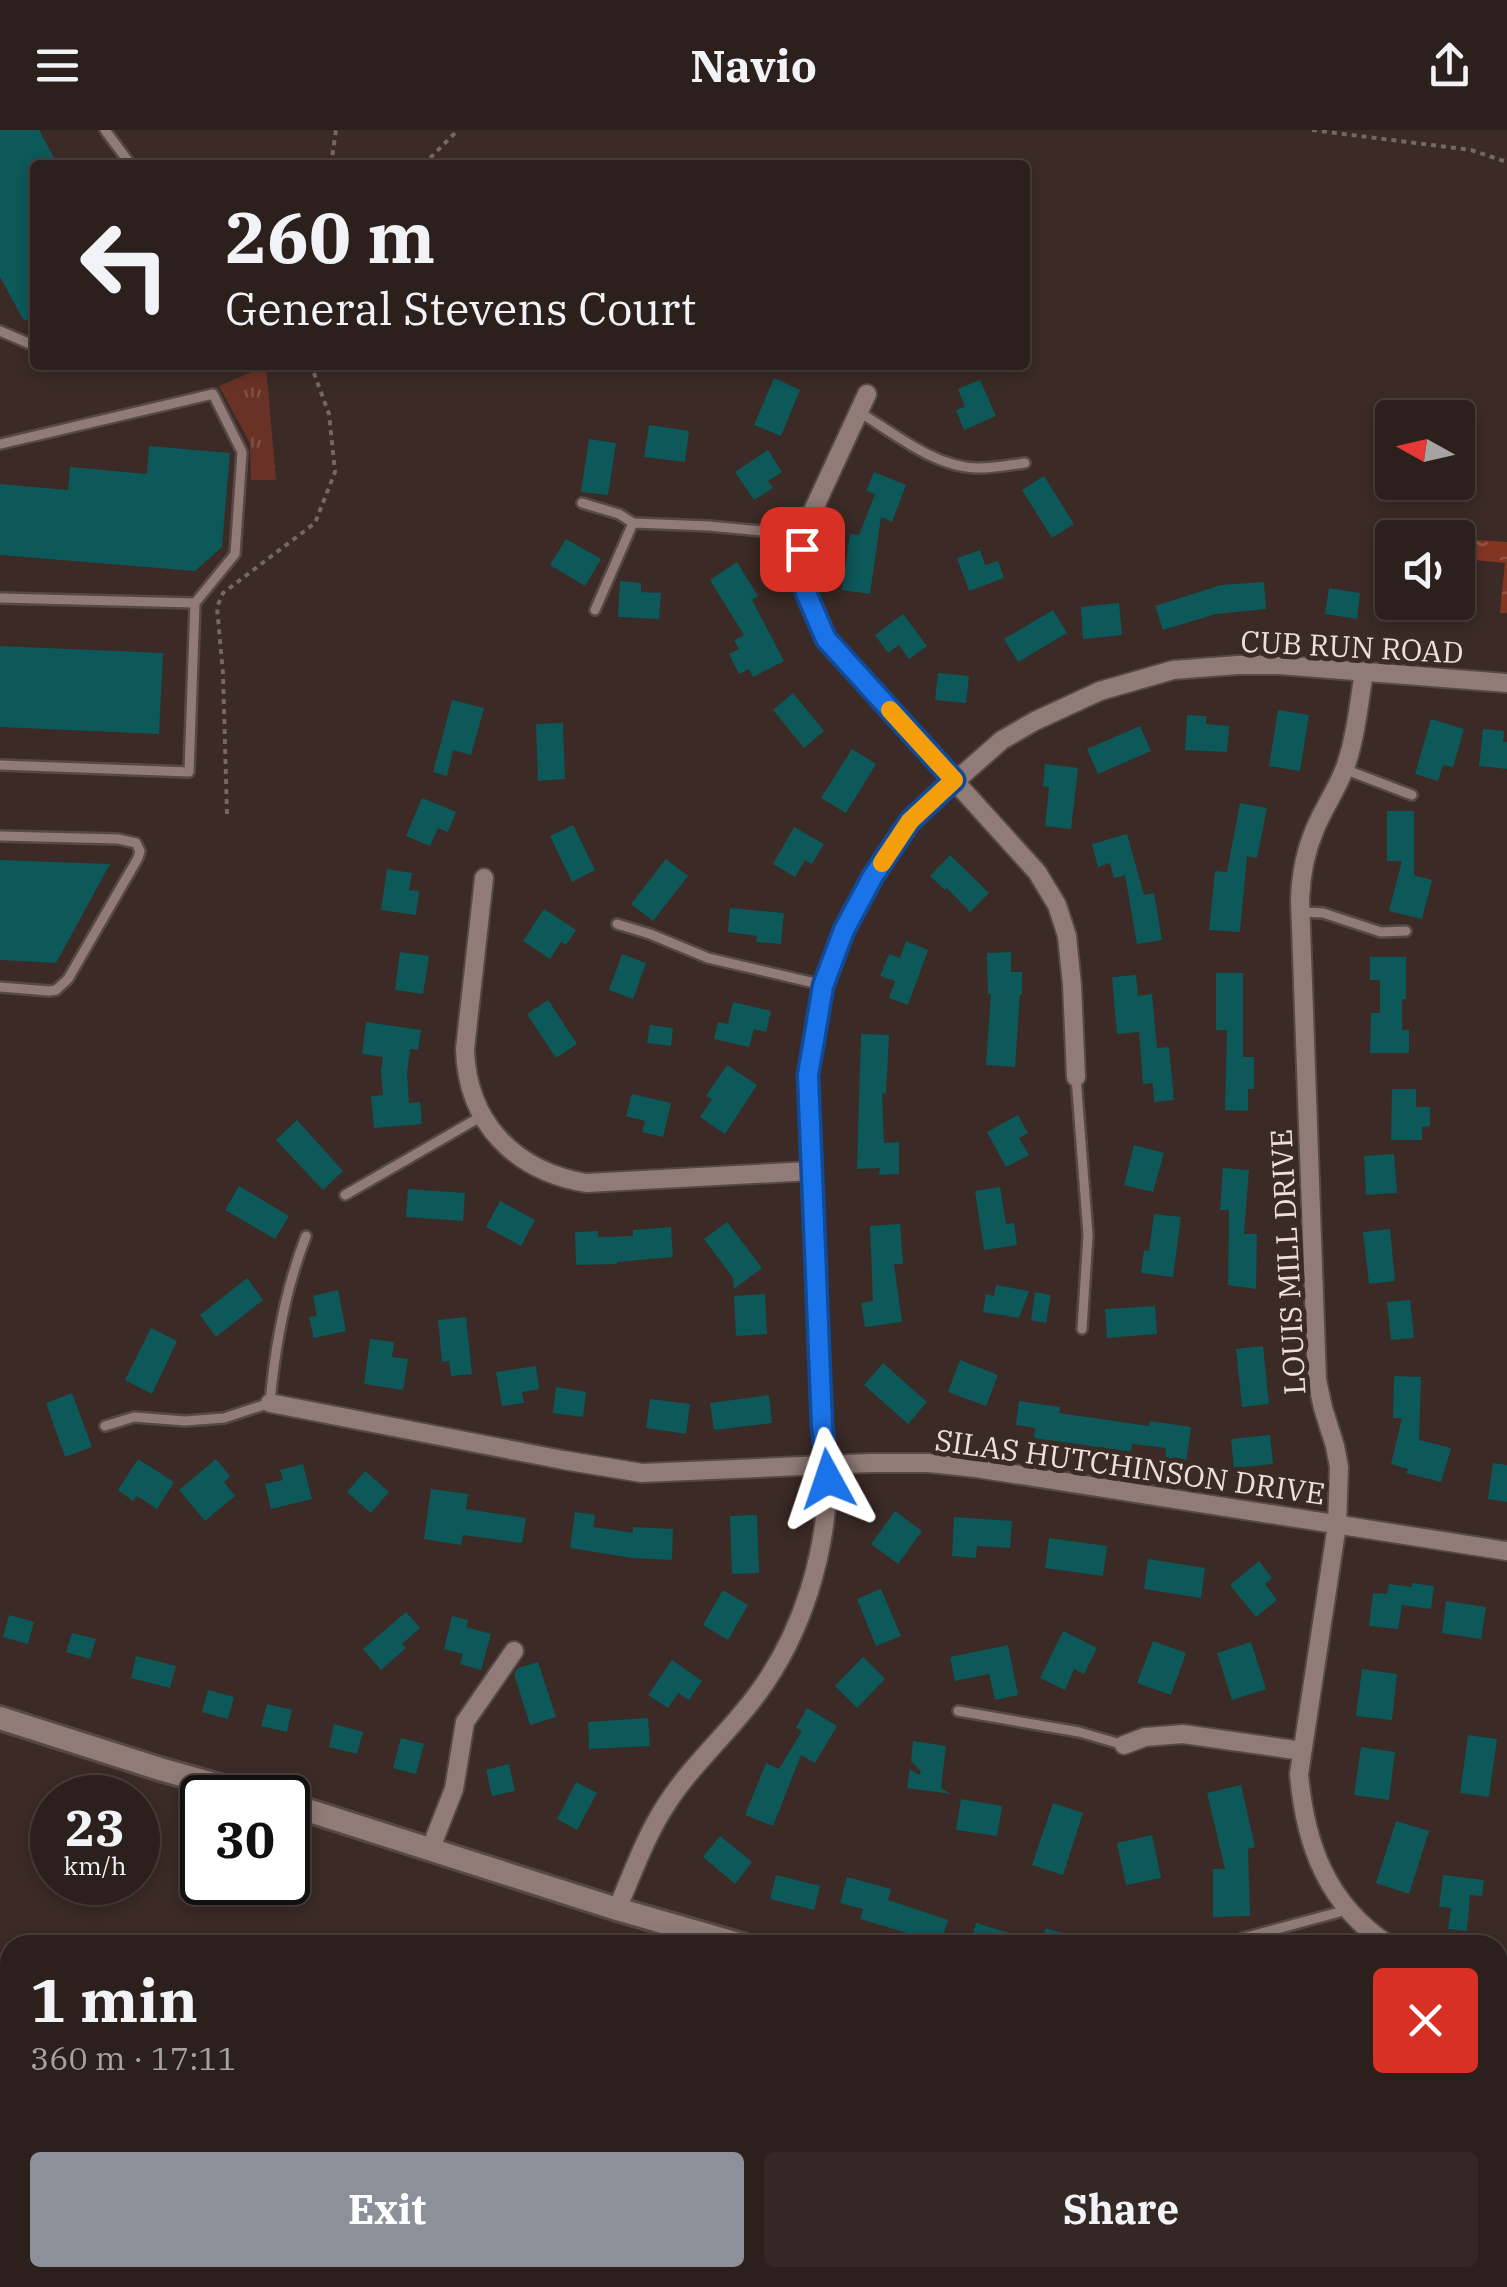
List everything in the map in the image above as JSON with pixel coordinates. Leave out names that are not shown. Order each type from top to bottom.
[{"type":"main road","points":[[0,1718],[181,1775]]},
{"type":"main road","points":[[310,1811],[708,1935]]},
{"type":"street","points":[[868,394],[810,518],[802,549],[806,593],[826,639],[1037,872],[1057,905],[1067,936],[1076,1077]]},
{"type":"street","name":"CUB RUN ROAD","points":[[618,1909],[666,1805],[691,1770],[736,1722],[783,1654],[815,1571],[827,1465],[822,1425],[808,1075],[823,986],[844,930],[873,876],[910,821],[1002,740],[1063,706],[1173,670],[1279,665],[1507,682]]},
{"type":"street","name":"LOUIS MILL DRIVE","points":[[1364,672],[1354,739],[1315,828],[1301,875],[1317,1380],[1339,1467],[1337,1525],[1299,1774],[1302,1809],[1320,1868],[1333,1890],[1376,1935]]},
{"type":"street","points":[[484,878],[464,1050],[468,1080],[482,1116],[496,1136],[522,1158],[556,1176],[576,1181],[606,1183],[812,1172]]},
{"type":"street","name":"SILAS HUTCHINSON DRIVE","points":[[270,1403],[642,1474],[929,1463],[1507,1551]]},
{"type":"street","points":[[430,1850],[454,1789],[465,1722],[514,1651]]},
{"type":"street","points":[[1124,1745],[1169,1733],[1302,1751]]},
{"type":"lane","points":[[105,130],[127,160]]},
{"type":"lane","points":[[0,331],[30,344]]},
{"type":"lane","points":[[0,444],[213,394],[242,452],[234,554],[195,603],[189,772],[0,765]]},
{"type":"lane","points":[[859,412],[942,460],[975,468],[1025,464]]},
{"type":"lane","points":[[582,504],[619,514],[633,523],[806,536]]},
{"type":"lane","points":[[595,610],[633,523]]},
{"type":"lane","points":[[0,598],[195,603]]},
{"type":"lane","points":[[1344,769],[1412,795]]},
{"type":"lane","points":[[0,836],[118,839],[136,844],[140,851],[68,979],[49,991],[0,987]]},
{"type":"lane","points":[[1300,912],[1324,914],[1382,932],[1406,931]]},
{"type":"lane","points":[[618,924],[708,958],[823,986]]},
{"type":"lane","points":[[1076,1077],[1088,1234],[1082,1329]]},
{"type":"lane","points":[[345,1195],[482,1116]]},
{"type":"lane","points":[[105,1426],[134,1416],[184,1422],[224,1418],[270,1403],[282,1312],[306,1236]]},
{"type":"lane","points":[[958,1711],[1079,1732],[1124,1745]]},
{"type":"lane","points":[[1254,1935],[1350,1909]]},
{"type":"path","points":[[332,160],[336,130]]},
{"type":"path","points":[[427,160],[458,130]]},
{"type":"path","points":[[1312,130],[1472,150],[1507,162]]},
{"type":"path","points":[[227,814],[224,674],[217,607],[223,593],[314,523],[336,472],[329,414],[313,370]]},
{"type":"green space","points":[[257,370],[266,370],[276,480],[251,480],[250,443],[219,386]]},
{"type":"water","points":[[1477,540],[1507,542],[1507,613],[1500,613],[1505,563],[1475,560]]},
{"type":"building","points":[[0,130],[39,130],[55,160],[30,160],[30,318],[24,321],[0,277]]},
{"type":"building","points":[[774,378],[800,390],[781,436],[754,425]]},
{"type":"building","points":[[980,380],[996,416],[964,430],[956,410],[965,407],[958,389]]},
{"type":"building","points":[[649,425],[689,431],[685,462],[644,457]]},
{"type":"building","points":[[589,439],[616,443],[608,495],[581,492]]},
{"type":"building","points":[[149,446],[230,453],[222,547],[195,571],[0,555],[0,484],[68,490],[70,467],[147,474]]},
{"type":"building","points":[[768,450],[782,472],[768,481],[773,488],[754,500],[735,472]]},
{"type":"building","points":[[874,472],[906,485],[892,522],[881,517],[870,594],[842,590],[850,534],[859,535],[875,494],[866,491]]},
{"type":"building","points":[[1044,476],[1074,524],[1052,538],[1022,490]]},
{"type":"building","points":[[566,539],[601,559],[585,586],[550,565]]},
{"type":"building","points":[[980,550],[985,565],[998,561],[1004,578],[969,591],[957,558]]},
{"type":"building","points":[[737,562],[758,596],[752,600],[784,661],[753,677],[749,669],[739,674],[729,654],[739,649],[734,640],[744,635],[710,580]]},
{"type":"building","points":[[620,581],[641,583],[641,592],[661,593],[659,619],[618,617]]},
{"type":"building","points":[[1264,582],[1266,609],[1216,614],[1163,630],[1155,606],[1221,585]]},
{"type":"building","points":[[1329,588],[1360,593],[1357,619],[1325,614]]},
{"type":"building","points":[[1119,603],[1122,635],[1083,639],[1081,607]]},
{"type":"building","points":[[1053,610],[1067,633],[1018,662],[1004,639]]},
{"type":"building","points":[[903,614],[927,646],[909,659],[899,645],[888,653],[875,635]]},
{"type":"building","points":[[0,646],[163,653],[159,734],[0,727]]},
{"type":"building","points":[[938,673],[969,676],[966,703],[935,700]]},
{"type":"building","points":[[793,693],[824,731],[804,748],[773,710]]},
{"type":"building","points":[[452,700],[484,708],[471,755],[453,750],[447,776],[433,772]]},
{"type":"building","points":[[1278,710],[1309,715],[1300,771],[1269,766]]},
{"type":"building","points":[[1187,715],[1206,716],[1206,724],[1229,726],[1227,752],[1185,750]]},
{"type":"building","points":[[1431,719],[1464,729],[1453,767],[1443,765],[1438,781],[1415,774]]},
{"type":"building","points":[[563,723],[565,779],[538,781],[536,724]]},
{"type":"building","points":[[1140,726],[1151,751],[1098,774],[1087,749]]},
{"type":"building","points":[[1483,729],[1504,731],[1507,769],[1479,766]]},
{"type":"building","points":[[852,749],[876,764],[846,813],[821,798]]},
{"type":"building","points":[[1045,764],[1078,768],[1071,829],[1045,826],[1049,787],[1043,786]]},
{"type":"building","points":[[422,798],[456,812],[448,832],[438,828],[430,846],[406,836]]},
{"type":"building","points":[[1240,803],[1267,808],[1257,858],[1247,856],[1240,932],[1209,930],[1215,871],[1227,872]]},
{"type":"building","points":[[1387,811],[1414,811],[1414,875],[1432,880],[1422,919],[1389,911],[1402,861],[1387,861]]},
{"type":"building","points":[[573,825],[595,870],[572,882],[550,836]]},
{"type":"building","points":[[794,827],[824,844],[812,864],[805,860],[795,877],[773,864]]},
{"type":"building","points":[[1127,834],[1144,895],[1154,893],[1162,940],[1137,944],[1125,875],[1114,878],[1110,863],[1098,867],[1092,844]]},
{"type":"building","points":[[950,855],[989,893],[970,912],[930,876]]},
{"type":"building","points":[[666,859],[688,876],[653,921],[631,904]]},
{"type":"building","points":[[0,860],[110,864],[56,963],[0,960]]},
{"type":"building","points":[[387,869],[412,873],[409,890],[419,891],[416,915],[381,910]]},
{"type":"building","points":[[730,908],[784,913],[781,944],[756,942],[757,936],[728,932]]},
{"type":"building","points":[[544,909],[576,930],[566,945],[561,942],[550,959],[523,941]]},
{"type":"building","points":[[906,941],[928,950],[908,1005],[889,998],[895,981],[880,976],[889,954],[900,958]]},
{"type":"building","points":[[400,952],[429,956],[423,994],[395,990]]},
{"type":"building","points":[[1011,952],[1011,972],[1022,972],[1015,1067],[986,1065],[991,994],[987,953]]},
{"type":"building","points":[[622,954],[646,963],[633,999],[609,990]]},
{"type":"building","points":[[1370,957],[1406,957],[1402,1030],[1409,1030],[1409,1053],[1370,1053],[1371,1013],[1380,1013],[1380,980],[1370,980]]},
{"type":"building","points":[[1216,973],[1243,973],[1243,1057],[1254,1057],[1254,1089],[1248,1089],[1248,1111],[1225,1110],[1227,1030],[1216,1030]]},
{"type":"building","points":[[1136,975],[1138,996],[1152,994],[1157,1048],[1169,1047],[1174,1100],[1154,1102],[1153,1083],[1143,1084],[1139,1032],[1117,1034],[1112,977]]},
{"type":"building","points":[[548,1000],[577,1044],[556,1058],[527,1014]]},
{"type":"building","points":[[733,1002],[771,1011],[766,1032],[754,1029],[749,1047],[714,1039],[718,1022],[728,1024]]},
{"type":"building","points":[[366,1022],[421,1030],[418,1050],[410,1049],[407,1073],[409,1103],[420,1102],[422,1124],[374,1128],[371,1096],[383,1095],[383,1057],[362,1054]]},
{"type":"building","points":[[650,1025],[673,1028],[671,1046],[647,1043]]},
{"type":"building","points":[[861,1034],[889,1035],[886,1094],[882,1093],[884,1143],[899,1142],[899,1174],[879,1175],[880,1168],[857,1169]]},
{"type":"building","points":[[727,1065],[757,1085],[725,1134],[700,1117],[712,1099],[706,1096]]},
{"type":"building","points":[[1392,1089],[1416,1089],[1416,1107],[1430,1107],[1430,1126],[1422,1127],[1422,1140],[1391,1140]]},
{"type":"building","points":[[632,1094],[671,1103],[663,1137],[642,1132],[645,1121],[626,1116]]},
{"type":"building","points":[[1018,1115],[1028,1133],[1019,1138],[1029,1155],[1006,1167],[987,1132]]},
{"type":"building","points":[[297,1120],[343,1171],[323,1190],[276,1140]]},
{"type":"building","points":[[1134,1145],[1164,1153],[1153,1192],[1124,1185]]},
{"type":"building","points":[[1394,1154],[1397,1193],[1366,1195],[1364,1156]]},
{"type":"building","points":[[1223,1168],[1249,1170],[1244,1234],[1257,1234],[1256,1289],[1228,1285],[1229,1210],[1220,1210]]},
{"type":"building","points":[[239,1186],[289,1216],[275,1239],[225,1210]]},
{"type":"building","points":[[1000,1187],[1006,1224],[1014,1223],[1017,1245],[984,1250],[975,1191]]},
{"type":"building","points":[[408,1189],[465,1193],[463,1221],[406,1217]]},
{"type":"building","points":[[500,1201],[535,1220],[521,1246],[486,1227]]},
{"type":"building","points":[[1154,1214],[1181,1217],[1173,1277],[1141,1273],[1144,1250],[1149,1251]]},
{"type":"building","points":[[727,1222],[762,1268],[734,1289],[733,1278],[704,1239]]},
{"type":"building","points":[[900,1224],[903,1264],[894,1264],[902,1322],[865,1327],[861,1303],[873,1301],[870,1226]]},
{"type":"building","points":[[671,1227],[673,1257],[576,1265],[575,1232],[598,1231],[598,1237],[633,1236],[633,1230]]},
{"type":"building","points":[[1390,1229],[1395,1281],[1369,1284],[1363,1232]]},
{"type":"building","points":[[247,1278],[263,1300],[216,1337],[200,1315]]},
{"type":"building","points":[[996,1285],[1029,1291],[1019,1318],[983,1312],[986,1294],[994,1296]]},
{"type":"building","points":[[338,1290],[346,1331],[314,1338],[309,1317],[317,1316],[313,1296]]},
{"type":"building","points":[[1035,1292],[1051,1295],[1046,1323],[1031,1320]]},
{"type":"building","points":[[765,1294],[767,1334],[736,1336],[734,1296]]},
{"type":"building","points":[[1410,1300],[1414,1338],[1391,1340],[1387,1302]]},
{"type":"building","points":[[1155,1306],[1157,1334],[1107,1338],[1105,1309]]},
{"type":"building","points":[[466,1317],[472,1374],[451,1376],[449,1361],[442,1362],[438,1320]]},
{"type":"building","points":[[151,1328],[177,1341],[152,1394],[125,1380]]},
{"type":"building","points":[[370,1339],[394,1342],[392,1357],[408,1359],[403,1390],[364,1384]]},
{"type":"building","points":[[1263,1346],[1269,1404],[1242,1407],[1236,1349]]},
{"type":"building","points":[[960,1360],[998,1375],[986,1406],[948,1392]]},
{"type":"building","points":[[883,1363],[927,1402],[908,1424],[864,1385]]},
{"type":"building","points":[[536,1366],[539,1389],[522,1392],[524,1403],[502,1406],[496,1372]]},
{"type":"building","points":[[1394,1376],[1421,1377],[1419,1440],[1451,1448],[1441,1482],[1406,1473],[1408,1469],[1391,1464],[1402,1418],[1393,1418]]},
{"type":"building","points":[[556,1387],[586,1392],[583,1417],[553,1413]]},
{"type":"building","points":[[72,1393],[92,1447],[65,1457],[46,1403]]},
{"type":"building","points":[[769,1395],[772,1423],[714,1430],[710,1403]]},
{"type":"building","points":[[650,1399],[690,1404],[686,1434],[646,1428]]},
{"type":"building","points":[[1019,1401],[1060,1407],[1059,1413],[1149,1426],[1150,1421],[1191,1427],[1186,1463],[1165,1460],[1166,1448],[1132,1444],[1131,1452],[1034,1439],[1035,1428],[1016,1425]]},
{"type":"building","points":[[1270,1435],[1273,1464],[1234,1468],[1231,1439]]},
{"type":"building","points":[[138,1459],[174,1482],[157,1509],[137,1496],[133,1501],[118,1490]]},
{"type":"building","points":[[216,1459],[230,1476],[224,1482],[235,1496],[205,1521],[179,1490]]},
{"type":"building","points":[[1493,1463],[1507,1465],[1507,1502],[1488,1499]]},
{"type":"building","points":[[303,1464],[312,1499],[271,1509],[265,1484],[283,1480],[280,1470]]},
{"type":"building","points":[[365,1471],[389,1492],[371,1513],[347,1492]]},
{"type":"building","points":[[431,1489],[468,1494],[466,1509],[526,1518],[522,1543],[463,1535],[461,1545],[424,1539]]},
{"type":"building","points":[[895,1511],[922,1531],[898,1564],[871,1544]]},
{"type":"building","points":[[575,1512],[595,1515],[593,1527],[633,1533],[633,1527],[673,1529],[672,1560],[570,1548]]},
{"type":"building","points":[[757,1515],[759,1573],[732,1574],[730,1516]]},
{"type":"building","points":[[954,1517],[1012,1521],[1010,1548],[977,1546],[976,1558],[952,1556]]},
{"type":"building","points":[[1049,1538],[1107,1546],[1103,1576],[1045,1568]]},
{"type":"building","points":[[1148,1559],[1205,1568],[1201,1598],[1144,1589]]},
{"type":"building","points":[[1259,1561],[1272,1578],[1265,1584],[1277,1600],[1256,1617],[1230,1585]]},
{"type":"building","points":[[1412,1583],[1434,1586],[1431,1609],[1402,1605],[1398,1629],[1369,1626],[1373,1593],[1387,1594],[1389,1584],[1412,1587]]},
{"type":"building","points":[[881,1589],[901,1636],[876,1646],[857,1599]]},
{"type":"building","points":[[723,1590],[748,1605],[728,1640],[703,1625]]},
{"type":"building","points":[[1446,1601],[1486,1607],[1481,1639],[1442,1633]]},
{"type":"building","points":[[406,1612],[420,1628],[402,1644],[406,1648],[381,1670],[363,1649]]},
{"type":"building","points":[[9,1615],[34,1622],[28,1644],[3,1637]]},
{"type":"building","points":[[452,1616],[468,1620],[466,1627],[491,1634],[481,1670],[460,1664],[463,1654],[444,1649]]},
{"type":"building","points":[[1063,1631],[1097,1648],[1084,1674],[1074,1669],[1065,1690],[1040,1678]]},
{"type":"building","points":[[72,1633],[96,1639],[90,1659],[66,1652]]},
{"type":"building","points":[[1153,1641],[1186,1653],[1171,1695],[1137,1683]]},
{"type":"building","points":[[1251,1642],[1266,1689],[1232,1700],[1217,1653]]},
{"type":"building","points":[[1008,1645],[1018,1695],[995,1700],[989,1674],[955,1681],[950,1657]]},
{"type":"building","points":[[136,1656],[176,1666],[170,1688],[131,1678]]},
{"type":"building","points":[[863,1657],[885,1679],[857,1708],[835,1686]]},
{"type":"building","points":[[672,1660],[702,1681],[689,1700],[678,1693],[668,1708],[648,1695]]},
{"type":"building","points":[[538,1662],[556,1717],[530,1725],[514,1674],[518,1668]]},
{"type":"building","points":[[1362,1669],[1397,1674],[1392,1720],[1356,1716]]},
{"type":"building","points":[[208,1690],[234,1697],[228,1719],[202,1712]]},
{"type":"building","points":[[267,1704],[292,1710],[287,1732],[261,1726]]},
{"type":"building","points":[[807,1708],[837,1726],[815,1763],[801,1755],[773,1826],[745,1815],[766,1763],[779,1769],[802,1731],[796,1728]]},
{"type":"building","points":[[648,1718],[650,1746],[589,1749],[588,1722]]},
{"type":"building","points":[[334,1724],[363,1732],[357,1754],[329,1747]]},
{"type":"building","points":[[1468,1735],[1497,1739],[1489,1797],[1460,1793]]},
{"type":"building","points":[[401,1738],[424,1744],[416,1774],[393,1768]]},
{"type":"building","points":[[913,1741],[946,1746],[941,1788],[951,1794],[907,1788],[910,1769],[919,1775],[921,1771],[911,1761]]},
{"type":"building","points":[[1361,1747],[1395,1752],[1389,1800],[1354,1795]]},
{"type":"building","points":[[509,1764],[515,1791],[492,1796],[486,1770]]},
{"type":"building","points":[[576,1782],[597,1793],[577,1830],[557,1819]]},
{"type":"building","points":[[1241,1785],[1255,1847],[1248,1849],[1250,1916],[1213,1917],[1213,1869],[1225,1869],[1207,1793]]},
{"type":"building","points":[[961,1799],[1002,1806],[997,1836],[956,1830]]},
{"type":"building","points":[[1053,1803],[1083,1813],[1063,1875],[1032,1865]]},
{"type":"building","points":[[1396,1821],[1429,1831],[1409,1894],[1376,1883]]},
{"type":"building","points":[[1152,1835],[1161,1878],[1126,1885],[1117,1843]]},
{"type":"building","points":[[720,1836],[752,1862],[735,1884],[703,1857]]},
{"type":"building","points":[[776,1875],[820,1886],[814,1910],[770,1899]]},
{"type":"building","points":[[1443,1875],[1484,1880],[1482,1896],[1470,1895],[1467,1931],[1448,1929],[1451,1908],[1439,1907]]},
{"type":"building","points":[[847,1877],[891,1889],[888,1900],[948,1920],[943,1935],[914,1935],[860,1919],[863,1909],[840,1903]]},
{"type":"building","points":[[976,1923],[1017,1935],[973,1935]]},
{"type":"building","points":[[1046,1928],[1068,1935],[1044,1935]]},
{"type":"slow traffic","points":[[882,863],[910,821],[954,780],[890,710]]},
{"type":"route","points":[[802,549],[806,593],[826,639],[954,780],[910,821],[873,876],[844,930],[823,986],[808,1075],[822,1425],[828,1479]]}]
